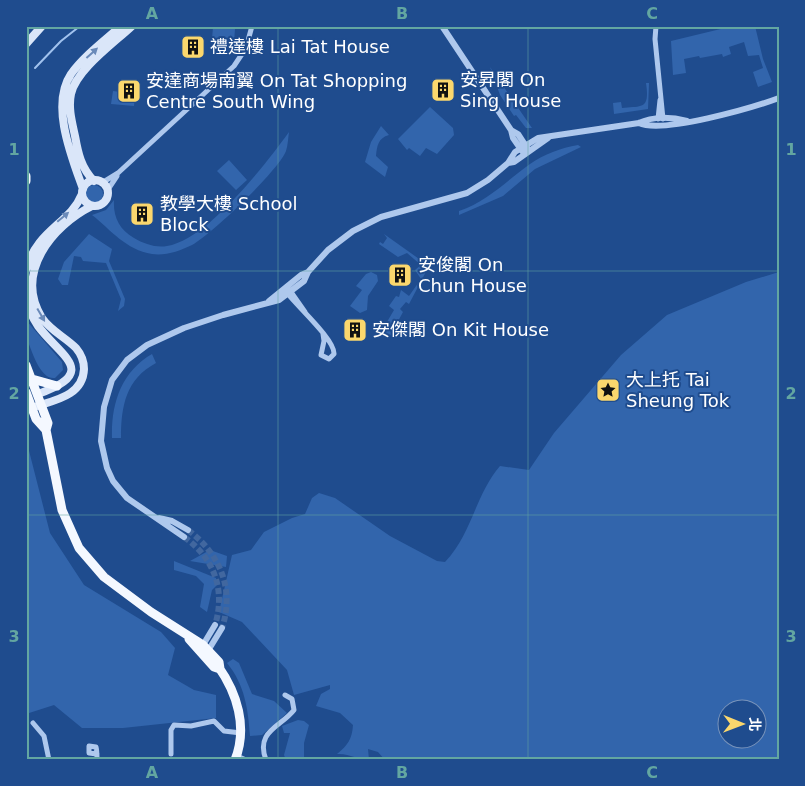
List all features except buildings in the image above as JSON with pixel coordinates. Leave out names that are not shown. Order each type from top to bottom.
[{"type":"main road","points":[[26,44],[30,35],[42,26]]},
{"type":"main road","points":[[92,206],[85,202],[67,135],[63,108],[64,89],[70,76],[80,64],[121,26]]},
{"type":"main road","points":[[37,406],[72,392],[81,381],[84,367],[75,347],[54,332],[42,318],[32,290],[34,271],[45,245],[92,206],[104,202],[107,192],[104,185],[88,176],[80,158],[71,115],[71,92],[75,83],[86,69],[132,26]]},
{"type":"main road","points":[[26,270],[31,255],[40,240],[75,207],[87,183],[96,181]]},
{"type":"main road","points":[[26,298],[30,311],[39,326],[70,361],[71,371],[69,378],[57,386],[38,394]]},
{"type":"main road","points":[[26,365],[38,394],[37,406]]},
{"type":"main road","points":[[32,379],[57,386]]},
{"type":"main road","points":[[26,392],[48,423],[42,426],[62,510],[79,548],[104,577],[206,649],[220,669],[237,703],[241,733],[236,758]]},
{"type":"street","points":[[96,181],[105,180],[118,173],[234,66],[246,48],[252,26]]},
{"type":"street","points":[[442,26],[511,130],[518,134],[525,150]]},
{"type":"street","points":[[656,29],[661,122]]},
{"type":"street","points":[[184,537],[127,498],[117,488],[106,468],[102,446],[102,421],[106,395],[112,380],[127,360],[147,345],[203,321],[269,301],[275,302],[305,280],[308,272],[336,243],[358,228],[391,214],[467,193],[488,180],[508,163],[512,154],[525,150],[541,137],[548,138],[566,133],[639,124],[646,120],[661,122],[675,118],[686,121],[722,115],[779,98]]},
{"type":"street","points":[[107,192],[118,173]]},
{"type":"street","points":[[288,291],[333,347],[334,356],[327,359],[321,354],[322,334]]},
{"type":"street","points":[[322,347],[326,345],[333,347]]},
{"type":"street","points":[[155,517],[172,521],[188,530]]},
{"type":"street","points":[[206,649],[215,625]]},
{"type":"street","points":[[206,649],[222,628]]},
{"type":"street","points":[[266,760],[263,747],[267,736],[276,725],[294,710],[292,699],[285,695]]},
{"type":"street","points":[[172,754],[172,730],[174,725],[191,726],[214,721],[224,730],[241,733]]},
{"type":"street","points":[[33,723],[44,736],[49,760]]},
{"type":"street","points":[[236,758],[246,760]]},
{"type":"shaded area","points":[[733,26],[755,26],[763,59],[772,82],[758,87],[753,72],[763,68],[759,55],[748,56],[744,42],[729,47],[731,54],[723,57],[722,54],[684,59],[686,73],[673,75],[671,41]]},
{"type":"shaded area","points":[[213,27],[235,29],[234,42],[212,39]]},
{"type":"shaded area","points":[[490,67],[532,128],[526,128],[516,115],[514,116],[500,95]]},
{"type":"shaded area","points":[[646,83],[649,83],[648,109],[614,114],[613,103],[621,102],[622,108],[643,105],[647,98]]},
{"type":"shaded area","points":[[113,91],[135,94],[134,106],[111,104]]},
{"type":"shaded area","points":[[430,107],[453,128],[454,135],[437,154],[426,148],[420,156],[409,148],[407,150],[398,139]]},
{"type":"shaded area","points":[[381,126],[389,135],[380,140],[376,156],[388,167],[385,177],[365,162],[371,142]]},
{"type":"shaded area","points":[[289,132],[286,151],[271,172],[214,229],[192,245],[172,253],[152,254],[143,252],[119,239],[92,215],[106,210],[114,200],[118,222],[124,231],[134,238],[154,246],[167,246],[183,241],[217,216],[234,199],[251,181]]},
{"type":"shaded area","points":[[578,145],[581,147],[535,169],[503,196],[459,215],[459,211],[488,196],[535,160],[553,152]]},
{"type":"shaded area","points":[[229,160],[247,180],[236,190],[217,171]]},
{"type":"shaded area","points":[[90,185],[98,185],[103,190],[101,201],[90,203],[85,198],[85,190]]},
{"type":"shaded area","points":[[89,234],[112,249],[109,261],[125,299],[124,306],[118,311],[121,299],[106,263],[83,261],[81,257],[74,256],[68,285],[62,285],[58,279],[64,262]]},
{"type":"shaded area","points":[[384,234],[429,266],[409,304],[406,302],[400,309],[403,312],[390,336],[384,332],[386,329],[384,327],[394,310],[389,306],[396,296],[399,297],[401,290],[409,296],[421,279],[415,270],[421,265],[407,253],[398,257],[379,244],[380,242],[383,244],[387,238]]},
{"type":"shaded area","points":[[371,272],[377,275],[378,281],[368,296],[367,310],[360,313],[350,306],[362,290],[356,286],[366,274]]},
{"type":"shaded area","points":[[779,272],[779,760],[385,760],[378,752],[368,749],[369,760],[337,754],[349,741],[353,725],[340,713],[316,706],[321,694],[330,689],[330,685],[294,695],[287,670],[242,622],[219,612],[232,555],[251,550],[264,532],[292,518],[305,514],[312,498],[319,493],[335,498],[390,536],[437,561],[445,562],[468,527],[485,489],[500,466],[529,470],[554,433],[621,355],[667,315],[746,282]]},
{"type":"shaded area","points":[[26,320],[62,362],[63,370],[55,378],[45,374],[37,364],[26,337]]},
{"type":"shaded area","points":[[152,354],[156,363],[138,377],[127,394],[122,415],[121,438],[112,438],[113,413],[120,390],[125,380],[141,361]]},
{"type":"shaded area","points":[[26,439],[50,533],[84,585],[161,632],[175,648],[168,675],[194,690],[216,695],[216,718],[123,728],[82,728],[54,705],[26,714]]},
{"type":"shaded area","points":[[210,550],[227,556],[226,567],[190,561]]},
{"type":"shaded area","points":[[174,561],[216,578],[217,585],[212,590],[207,612],[200,607],[204,584],[196,576],[174,570]]},
{"type":"shaded area","points":[[233,659],[239,663],[252,694],[274,701],[287,713],[262,735],[250,736],[242,689],[227,663]]},
{"type":"shaded area","points":[[298,720],[304,721],[309,725],[304,743],[304,760],[286,760],[284,755],[290,733],[284,733],[282,726]]},
{"type":"waterway","points":[[35,68],[61,41],[80,26]]},
{"type":"tunnel","points":[[188,530],[209,550],[222,573],[227,600],[222,628]]},
{"type":"tunnel","points":[[184,537],[203,555],[215,576],[219,599],[215,625]]},
{"type":"place","name":"禮達樓 Lai Tat House","points":[[193,47]]},
{"type":"place","name":"安昇閣 On Sing House","points":[[443,90]]},
{"type":"place","name":"安達商場南翼 On Tat Shopping Centre South Wing","points":[[129,91]]},
{"type":"place","name":"教學大樓 School Block","points":[[142,214]]},
{"type":"place","name":"安俊閣 On Chun House","points":[[400,275]]},
{"type":"place","name":"安傑閣 On Kit House","points":[[355,330]]},
{"type":"place","name":"大上托 Tai Sheung Tok","points":[[608,390]]}]
